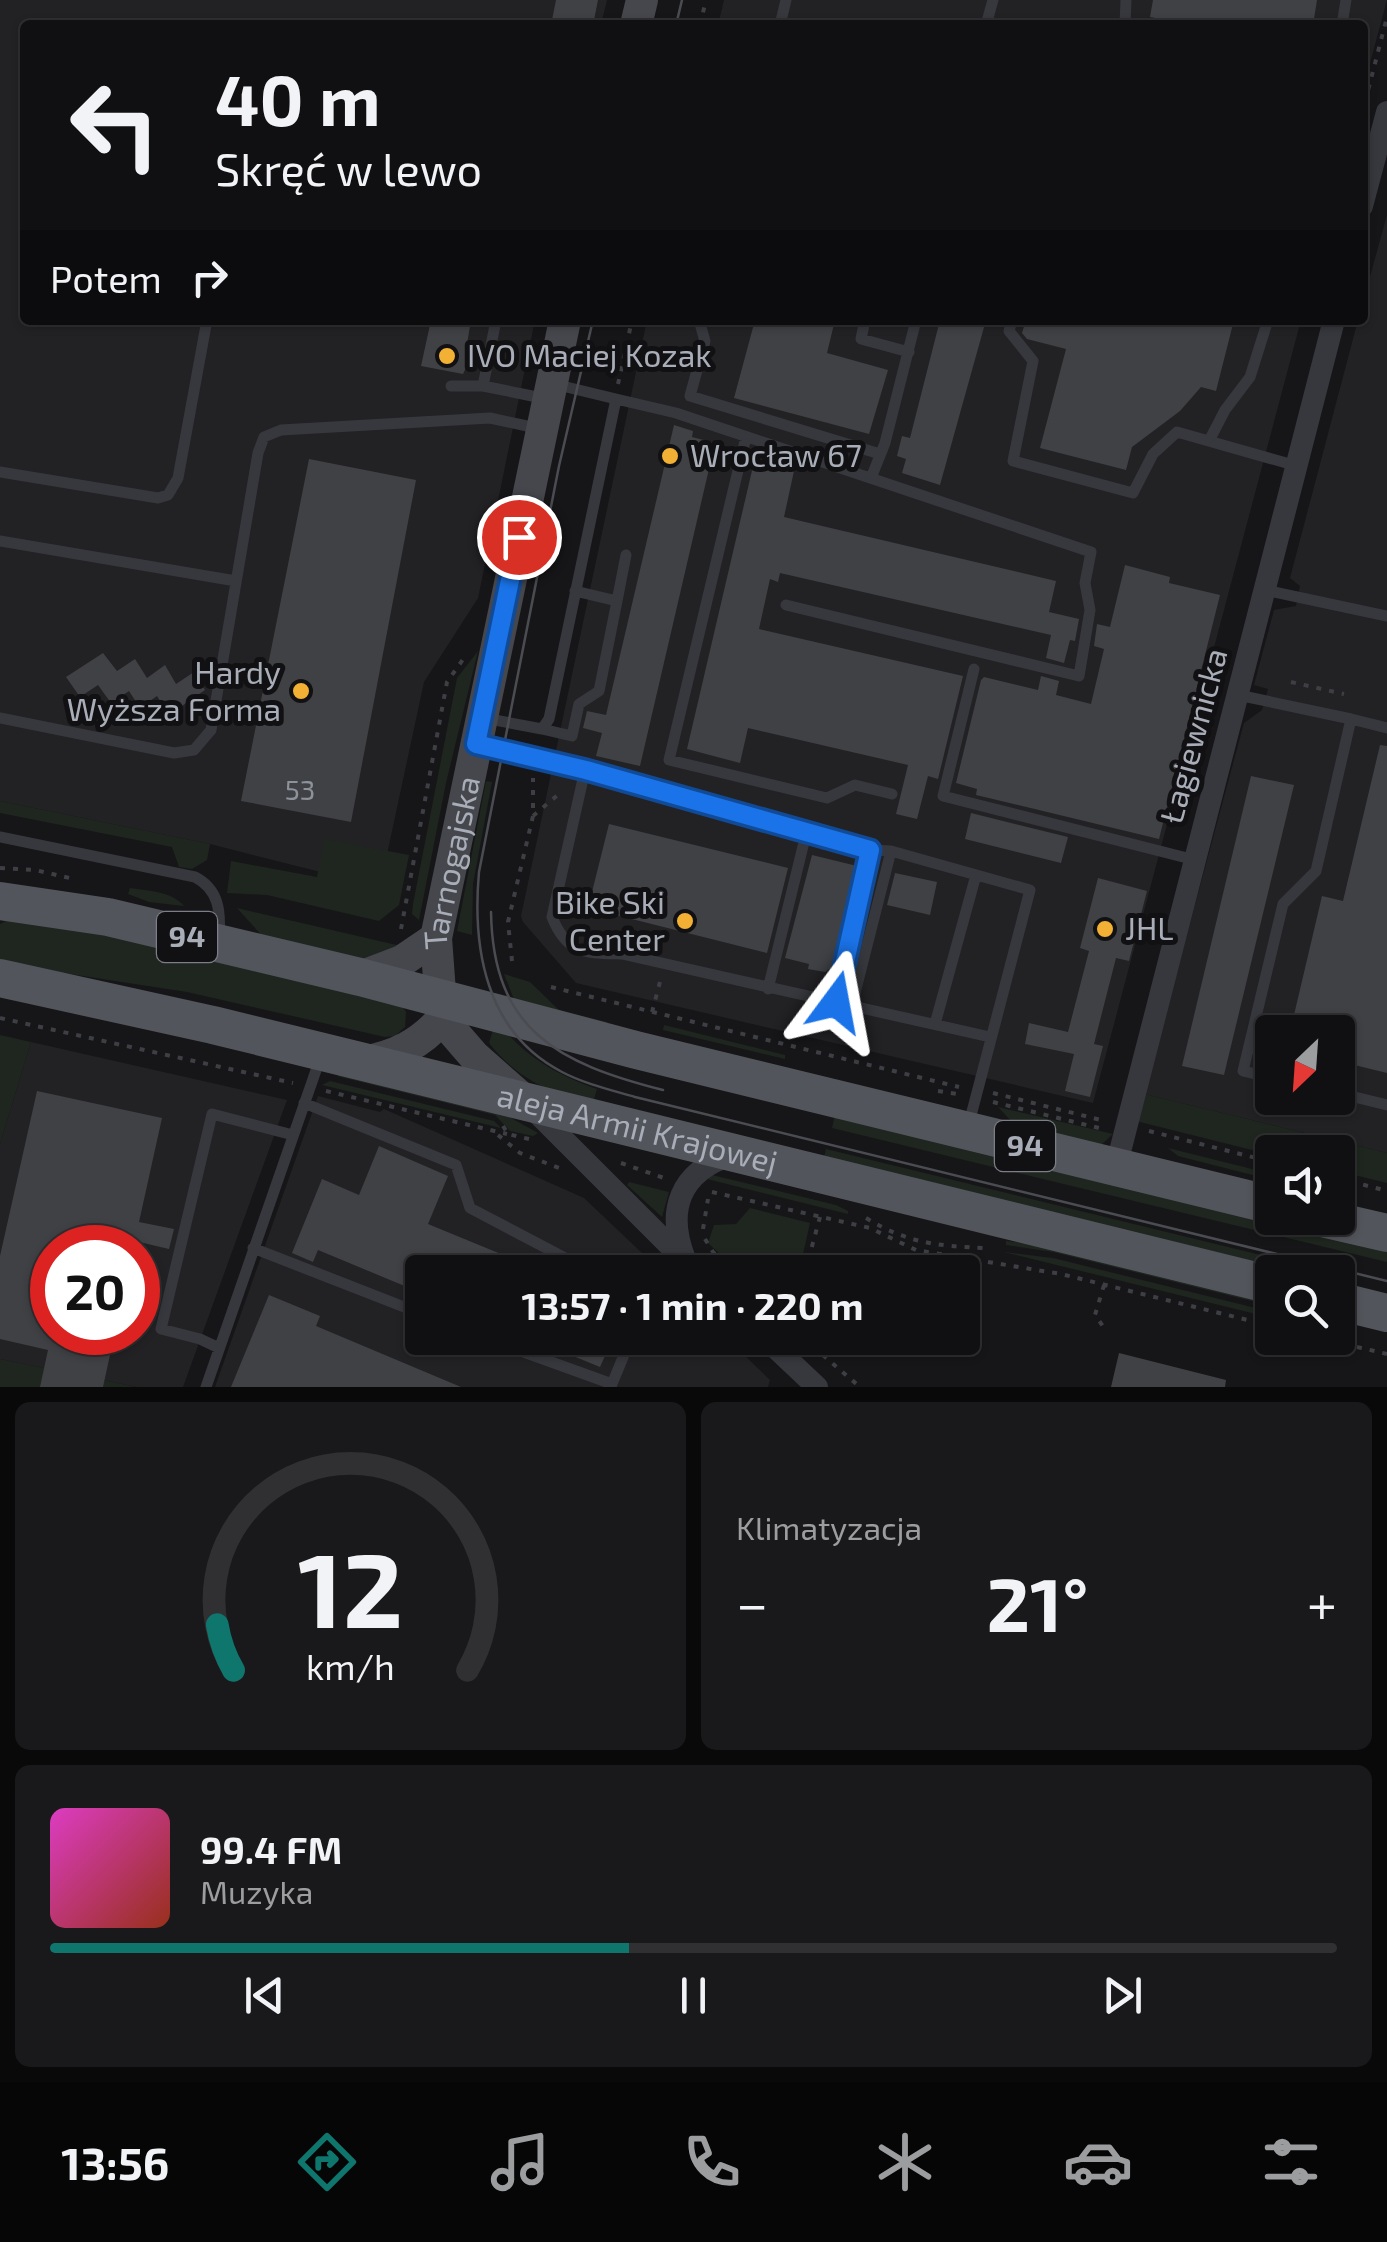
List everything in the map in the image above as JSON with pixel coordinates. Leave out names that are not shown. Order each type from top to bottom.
[{"type":"main road","name":"94","points":[[3,895],[360,977],[441,1008],[636,1050],[968,1131],[1116,1150],[1255,1200]]},
{"type":"main road","name":"aleja Armii Krajowej","points":[[1,978],[109,1000],[316,1070],[363,1062],[516,1118],[735,1154],[1255,1281]]},
{"type":"main road","points":[[1355,1226],[1387,1234]]},
{"type":"main road","points":[[1355,1305],[1387,1313]]},
{"type":"street","points":[[1368,183],[1387,112]]},
{"type":"street","name":"Tarnogajska","points":[[441,1008],[436,938],[564,325]]},
{"type":"street","name":"Łagiewnicka","points":[[1116,1150],[1333,325]]},
{"type":"street","points":[[360,977],[402,961],[436,938]]},
{"type":"street","points":[[363,1062],[400,1053],[431,1032],[441,1008]]},
{"type":"street","points":[[441,1008],[516,1118],[678,1255]]},
{"type":"street","points":[[684,1255],[675,1222],[677,1204],[700,1170],[714,1160],[735,1154]]},
{"type":"street","points":[[783,1355],[817,1387]]},
{"type":"lane","points":[[0,472],[158,498],[168,495],[178,478],[207,325]]},
{"type":"lane","points":[[483,386],[495,325]]},
{"type":"lane","points":[[700,325],[705,341],[690,396],[880,454]]},
{"type":"lane","points":[[864,325],[861,338],[908,352]]},
{"type":"lane","points":[[870,478],[915,325]]},
{"type":"lane","points":[[1010,325],[1008,331],[1033,362],[1014,461],[1133,493],[1153,454],[1177,432],[1297,466]]},
{"type":"lane","points":[[1209,441],[1225,410],[1250,377],[1266,325]]},
{"type":"lane","points":[[450,386],[483,386],[546,404]]},
{"type":"lane","points":[[542,729],[549,719],[616,399]]},
{"type":"lane","points":[[0,718],[174,753],[194,750],[210,730],[258,452],[264,437],[281,430],[490,418],[546,404],[616,399],[676,412],[1091,552],[1085,583],[1090,610],[1079,676],[786,605]]},
{"type":"lane","points":[[746,437],[669,760],[828,798],[855,784],[892,794]]},
{"type":"lane","points":[[0,541],[236,580]]},
{"type":"lane","points":[[478,731],[542,729],[572,736],[579,704],[599,691],[626,554]]},
{"type":"lane","points":[[1265,590],[1387,616]]},
{"type":"lane","points":[[575,592],[617,601]]},
{"type":"lane","points":[[974,670],[943,796],[1195,860]]},
{"type":"lane","points":[[1238,695],[1387,728]]},
{"type":"lane","points":[[1256,1015],[1283,904],[1316,871],[1351,719]]},
{"type":"lane","points":[[478,731],[586,770],[806,834],[870,850],[891,851],[1030,890],[968,1131]]},
{"type":"lane","points":[[586,770],[552,917],[558,934],[581,952],[622,954],[990,1038]]},
{"type":"lane","points":[[768,989],[806,834]]},
{"type":"lane","points":[[0,837],[194,877],[208,884],[218,902],[218,944]]},
{"type":"lane","points":[[836,1002],[870,850]]},
{"type":"lane","points":[[852,1005],[891,851]]},
{"type":"lane","points":[[935,1024],[976,874]]},
{"type":"lane","points":[[1255,1021],[1243,1071],[1255,1074]]},
{"type":"lane","points":[[206,1387],[316,1070]]},
{"type":"lane","points":[[1355,1097],[1387,1105]]},
{"type":"lane","points":[[304,1103],[456,1165],[470,1208],[560,1255]]},
{"type":"lane","points":[[219,1348],[161,1330],[212,1114],[293,1136]]},
{"type":"lane","points":[[253,1248],[405,1307]]},
{"type":"lane","points":[[530,1355],[612,1386],[624,1355]]},
{"type":"path","points":[[1368,89],[1387,17]]},
{"type":"path","points":[[616,399],[631,325]]},
{"type":"path","points":[[401,929],[447,682],[466,656]]},
{"type":"path","points":[[1291,682],[1344,694]]},
{"type":"path","points":[[512,960],[508,922],[533,816],[530,796],[535,766]]},
{"type":"path","points":[[533,816],[564,790],[580,793]]},
{"type":"path","points":[[3,895],[35,870],[73,878]]},
{"type":"path","points":[[652,1012],[665,964]]},
{"type":"path","points":[[551,988],[963,1088]]},
{"type":"path","points":[[0,1018],[316,1070],[494,1132],[520,1153],[566,1171]]},
{"type":"path","points":[[794,1062],[797,1047]]},
{"type":"path","points":[[860,1078],[862,1063]]},
{"type":"path","points":[[990,1092],[1115,1123]]},
{"type":"path","points":[[993,1102],[1116,1150]]},
{"type":"path","points":[[494,1132],[516,1118]]},
{"type":"path","points":[[1134,1128],[1255,1158]]},
{"type":"path","points":[[614,1160],[677,1183]]},
{"type":"path","points":[[1355,1183],[1387,1191]]},
{"type":"path","points":[[715,1255],[703,1227],[710,1191],[863,1224],[916,1250],[972,1254],[1255,1322]]},
{"type":"path","points":[[809,1255],[820,1216]]},
{"type":"path","points":[[1104,1284],[1095,1316],[1105,1329]]},
{"type":"path","points":[[1355,1346],[1387,1354]]},
{"type":"path","points":[[823,1355],[860,1387]]},
{"type":"shaded area","points":[[0,0],[607,0],[602,20],[20,20],[20,325],[534,325],[478,598],[424,682],[380,887],[210,844],[0,801]]},
{"type":"shaded area","points":[[724,0],[1387,0],[1368,70],[1368,20],[719,20]]},
{"type":"shaded area","points":[[1387,215],[1387,1153],[1355,1145],[1355,1135],[1313,1135],[1144,1094],[1244,723],[1262,710],[1268,689],[1254,685],[1274,610],[1296,606],[1300,586],[1290,578],[1357,325],[1368,325],[1368,284]]},
{"type":"shaded area","points":[[646,325],[1300,325],[1093,1103],[576,983],[521,916]]},
{"type":"shaded area","points":[[478,651],[419,920],[412,914],[413,904],[457,678]]},
{"type":"shaded area","points":[[486,781],[492,782],[473,884],[472,935],[457,931]]},
{"type":"shaded area","points":[[0,801],[210,844],[207,860],[192,869],[179,867],[172,847],[0,813]]},
{"type":"shaded area","points":[[324,839],[409,855],[399,905],[379,921],[267,895],[227,893],[231,861],[317,877]]},
{"type":"shaded area","points":[[130,888],[166,895],[184,906],[149,902],[128,894]]},
{"type":"shaded area","points":[[237,908],[401,946],[363,962],[264,938]]},
{"type":"shaded area","points":[[8,920],[112,935],[402,1006],[406,1012],[405,1027],[395,1036],[385,1037],[187,992],[11,965],[0,960],[0,924]]},
{"type":"shaded area","points":[[504,974],[530,982],[559,1010],[607,1022],[608,1028],[515,1002]]},
{"type":"shaded area","points":[[664,1025],[785,1055],[785,1059],[663,1030]]},
{"type":"shaded area","points":[[493,1030],[506,1032],[548,1066],[597,1089],[592,1106],[548,1089],[511,1066],[489,1043]]},
{"type":"shaded area","points":[[0,1035],[31,1042],[0,1144]]},
{"type":"shaded area","points":[[31,1042],[287,1100],[183,1387],[137,1387],[0,1359],[0,1144]]},
{"type":"shaded area","points":[[337,1076],[504,1114],[538,1133],[533,1136],[510,1131],[495,1115]]},
{"type":"shaded area","points":[[330,1081],[494,1121],[501,1128],[322,1085]]},
{"type":"shaded area","points":[[1144,1094],[1313,1135],[1255,1135],[1255,1151],[1136,1121]]},
{"type":"shaded area","points":[[318,1096],[380,1112],[384,1109],[584,1198],[644,1255],[405,1255],[405,1355],[744,1355],[770,1380],[768,1387],[215,1387]]},
{"type":"shaded area","points":[[998,1107],[1113,1134],[1101,1145],[1013,1123]]},
{"type":"shaded area","points":[[835,1114],[1255,1217],[1255,1230],[832,1128]]},
{"type":"shaded area","points":[[1355,1145],[1387,1153],[1387,1183],[1355,1175]]},
{"type":"shaded area","points":[[1168,1148],[1255,1170],[1255,1176],[1178,1156]]},
{"type":"shaded area","points":[[826,1149],[1261,1255],[1255,1255],[1255,1266],[823,1161]]},
{"type":"shaded area","points":[[712,1175],[836,1205],[848,1214],[707,1179]]},
{"type":"shaded area","points":[[629,1182],[669,1192],[662,1217],[627,1185]]},
{"type":"shaded area","points":[[750,1208],[810,1223],[803,1255],[721,1255],[708,1243],[714,1225],[736,1224]]},
{"type":"shaded area","points":[[1275,1235],[1330,1235],[1387,1249],[1387,1262]]},
{"type":"shaded area","points":[[1006,1241],[1034,1244],[1255,1297],[1255,1302],[1053,1252],[1006,1245]]},
{"type":"shaded area","points":[[1004,1252],[1053,1258],[1255,1308],[1255,1314]]},
{"type":"shaded area","points":[[0,1359],[137,1387],[0,1387]]},
{"type":"building","points":[[556,0],[598,0],[594,20],[552,20]]},
{"type":"building","points":[[1153,0],[1317,0],[1314,20],[1150,17]]},
{"type":"building","name":"IVO Maciej Kozak","points":[[430,325],[470,325],[467,344],[476,346],[463,374],[421,366]]},
{"type":"building","points":[[754,325],[834,325],[827,353],[888,370],[869,434],[734,398]]},
{"type":"building","points":[[939,325],[985,325],[940,485],[902,473],[906,459],[897,456],[902,436],[910,438]]},
{"type":"building","points":[[1024,325],[1233,325],[1216,391],[1201,387],[1180,411],[1132,447],[1126,470],[1040,448],[1066,349],[1027,339],[1022,333]]},
{"type":"building","points":[[674,425],[693,431],[692,437],[715,443],[640,766],[596,756],[602,733],[583,728],[587,711],[606,715]]},
{"type":"building","points":[[309,459],[416,480],[351,822],[241,801]]},
{"type":"building","points":[[754,462],[794,471],[784,517],[1056,581],[1049,612],[1079,619],[1075,641],[1070,640],[1064,663],[1046,658],[1051,635],[780,573],[778,582],[770,579],[759,629],[963,676],[938,779],[928,776],[917,819],[896,814],[908,765],[748,728],[740,763],[687,749]]},
{"type":"building","points":[[1125,565],[1170,577],[1169,583],[1220,595],[1159,839],[976,795],[977,789],[956,783],[984,677],[1038,690],[1041,676],[1059,681],[1056,695],[1091,704],[1104,649],[1094,646],[1097,624],[1110,627]]},
{"type":"building","points":[[103,653],[117,671],[135,659],[147,678],[165,665],[176,684],[194,672],[205,690],[169,715],[157,696],[140,708],[129,691],[111,703],[98,685],[80,697],[66,677]]},
{"type":"building","points":[[1380,745],[1387,746],[1387,1073],[1355,1065],[1355,1015],[1294,1015],[1322,896],[1343,901]]},
{"type":"building","points":[[1251,776],[1294,785],[1224,1075],[1182,1066]]},
{"type":"building","points":[[971,813],[1068,837],[1061,863],[965,839]]},
{"type":"building","points":[[609,824],[788,868],[767,953],[588,908]]},
{"type":"building","points":[[812,855],[857,866],[835,965],[825,972],[785,958]]},
{"type":"building","points":[[895,873],[937,882],[930,915],[887,905]]},
{"type":"building","points":[[1098,878],[1147,891],[1129,961],[1116,958],[1094,1044],[1103,1046],[1090,1097],[1065,1091],[1074,1054],[1025,1044],[1029,1023],[1068,1032],[1089,951],[1080,948]]},
{"type":"building","points":[[37,1091],[162,1118],[139,1222],[154,1225],[30,1225],[30,1346],[0,1339],[0,1256]]},
{"type":"building","points":[[379,1146],[448,1176],[428,1224],[504,1255],[405,1255],[405,1286],[318,1250],[313,1262],[292,1253],[322,1179],[359,1195]]},
{"type":"building","points":[[160,1226],[174,1229],[169,1249],[160,1247]]},
{"type":"building","points":[[269,1295],[320,1316],[316,1326],[461,1387],[231,1387]]},
{"type":"building","points":[[1119,1353],[1226,1380],[1225,1387],[1111,1387]]},
{"type":"building","points":[[47,1355],[110,1355],[103,1387],[40,1387]]},
{"type":"building","points":[[571,1355],[605,1355],[600,1367]]},
{"type":"tram line","points":[[677,20],[682,0]]},
{"type":"tram line","points":[[592,325],[559,466],[479,872],[482,959],[500,1012],[516,1035],[536,1055],[562,1072],[635,1097],[1387,1281]]},
{"type":"tram line","points":[[491,912],[495,953],[504,986],[519,1013],[538,1035],[592,1068],[663,1090]]},
{"type":"place","name":"IVO Maciej Kozak","points":[[447,356]]},
{"type":"place","name":"Wrocław 67","points":[[670,456]]},
{"type":"place","name":"Hardy Wyższa Forma","points":[[301,691]]},
{"type":"place","name":"Bike Ski Center","points":[[685,921]]},
{"type":"place","name":"JHL","points":[[1105,929]]},
{"type":"route","points":[[519,537],[476,744],[586,770],[870,850],[836,1002]]}]
